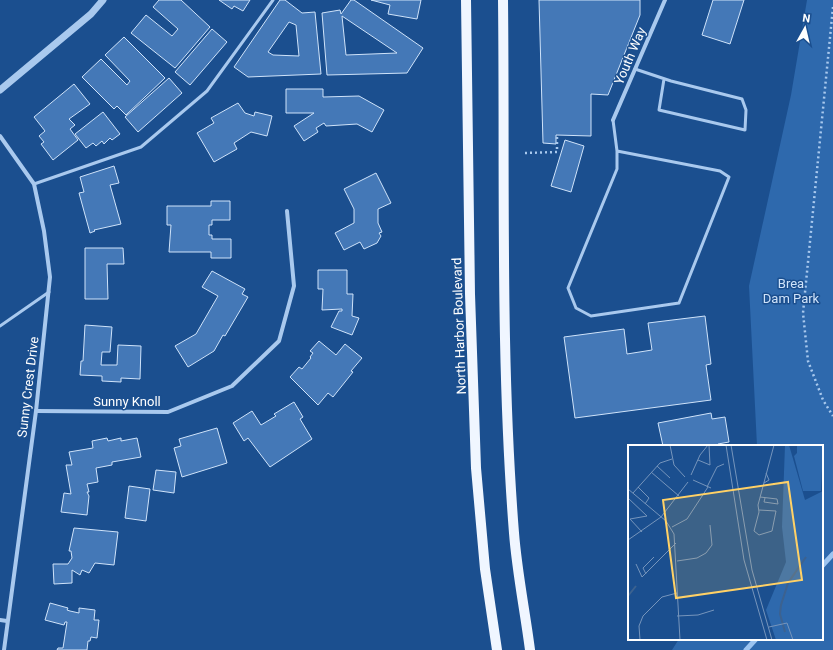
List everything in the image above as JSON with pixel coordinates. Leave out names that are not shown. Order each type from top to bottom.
[{"type":"main road","name":"North Harbor Boulevard","points":[[466,0],[470,294],[476,468],[485,569],[497,650]]},
{"type":"main road","points":[[503,0],[503,242],[507,422],[514,535],[530,650]]},
{"type":"street","points":[[0,90],[91,14],[103,0]]},
{"type":"street","name":"Youth Way","points":[[613,120],[665,0]]},
{"type":"street","name":"Sunny Crest Drive","points":[[0,136],[34,184],[44,231],[50,277],[36,410],[4,650]]},
{"type":"street","name":"Sunny Knoll","points":[[36,410],[168,412],[232,386],[279,341],[294,286],[287,211]]},
{"type":"street","points":[[0,620],[7,621]]},
{"type":"lane","points":[[34,184],[141,147],[207,91],[273,0]]},
{"type":"lane","points":[[635,69],[664,79],[742,99],[746,110],[745,130],[659,110],[664,79]]},
{"type":"lane","points":[[613,120],[617,151],[617,169],[568,288],[576,308],[591,316],[679,303],[729,177],[720,171],[617,151]]},
{"type":"lane","points":[[0,326],[49,292]]},
{"type":"path","points":[[833,7],[803,313],[808,361],[823,400],[833,416]]},
{"type":"path","points":[[525,153],[557,152],[557,136]]},
{"type":"green space","name":"Brea Dam Park","points":[[807,0],[833,0],[833,650],[672,650],[678,640],[823,640],[823,445],[757,445],[749,286],[791,95]]},
{"type":"building","points":[[159,0],[181,0],[210,27],[175,68],[131,33],[146,15],[172,36],[178,29],[153,7]]},
{"type":"building","points":[[219,0],[250,0],[243,11],[234,6],[232,9]]},
{"type":"building","points":[[280,0],[285,0],[302,13],[315,12],[321,74],[248,77],[234,67]],"holes":[[[289,22],[296,25],[299,56],[273,55],[268,52]]]},
{"type":"building","points":[[351,0],[354,0],[423,48],[407,73],[327,75],[322,13],[340,10],[341,14]],"holes":[[[342,16],[397,53],[346,55]]]},
{"type":"building","points":[[371,0],[421,0],[417,19],[388,14],[390,5]]},
{"type":"building","points":[[539,0],[640,0],[640,15],[608,95],[591,94],[591,136],[556,135],[556,144],[543,143]]},
{"type":"building","points":[[713,0],[744,0],[730,44],[702,35]]},
{"type":"building","points":[[212,29],[227,42],[190,85],[175,72]]},
{"type":"building","points":[[124,37],[165,78],[126,115],[117,106],[114,109],[82,77],[101,59],[127,85],[130,81],[105,55]]},
{"type":"building","points":[[169,78],[182,93],[138,132],[125,117]]},
{"type":"building","points":[[74,84],[90,104],[69,119],[75,125],[70,129],[78,140],[53,160],[41,144],[44,142],[39,136],[45,131],[34,117]]},
{"type":"building","points":[[286,89],[323,89],[323,97],[359,96],[384,110],[372,132],[357,124],[326,126],[324,123],[316,128],[318,132],[304,141],[294,126],[314,113],[286,113]]},
{"type":"building","points":[[238,103],[245,113],[254,116],[255,112],[272,116],[267,136],[251,132],[234,143],[237,149],[214,162],[197,133],[214,123],[211,118]]},
{"type":"building","points":[[103,112],[120,134],[112,140],[110,138],[104,144],[102,141],[96,146],[93,143],[86,148],[75,134]]},
{"type":"building","points":[[565,140],[584,146],[571,192],[551,186]]},
{"type":"building","points":[[114,166],[119,183],[110,185],[121,224],[94,230],[95,231],[90,233],[79,193],[84,192],[80,177]]},
{"type":"building","points":[[376,173],[391,203],[378,209],[378,223],[382,232],[379,233],[381,236],[377,243],[364,249],[360,242],[344,250],[335,233],[354,223],[354,209],[344,189]]},
{"type":"building","points":[[211,201],[230,201],[230,220],[212,220],[212,225],[209,225],[209,235],[212,235],[212,239],[231,239],[231,258],[211,258],[211,252],[169,252],[171,225],[167,225],[167,206],[211,206]]},
{"type":"building","points":[[85,248],[123,248],[124,264],[107,264],[108,299],[85,299]]},
{"type":"building","points":[[318,270],[347,270],[347,294],[353,294],[352,316],[359,318],[352,335],[331,327],[339,311],[342,311],[342,309],[322,310],[323,289],[318,289]]},
{"type":"building","points":[[212,271],[245,289],[242,294],[248,297],[225,336],[223,335],[214,351],[188,367],[175,346],[196,334],[218,296],[202,287]]},
{"type":"building","points":[[705,316],[711,364],[706,365],[711,400],[575,418],[564,337],[624,329],[627,354],[652,350],[648,323]]},
{"type":"building","points":[[85,325],[112,327],[110,352],[102,352],[101,365],[117,365],[118,345],[141,346],[140,379],[121,378],[121,382],[102,381],[102,376],[80,375],[81,361],[83,361]]},
{"type":"building","points":[[319,341],[336,355],[345,344],[362,358],[333,397],[328,393],[318,405],[290,377],[299,367],[302,369],[311,358],[310,357],[313,353],[310,351]]},
{"type":"building","points":[[294,402],[303,417],[300,419],[312,439],[270,467],[248,438],[244,441],[233,423],[252,411],[261,425],[276,416],[274,414]]},
{"type":"building","points":[[711,413],[712,419],[725,417],[729,442],[718,445],[663,445],[658,423]]},
{"type":"building","points":[[217,428],[227,463],[182,477],[174,448],[181,446],[179,439]]},
{"type":"building","points":[[107,438],[108,441],[121,438],[121,441],[137,438],[141,457],[112,462],[112,465],[96,468],[98,482],[87,484],[89,492],[87,492],[89,496],[87,515],[61,512],[64,493],[71,494],[66,465],[72,465],[69,452],[93,448],[92,441]]},
{"type":"building","points":[[156,470],[176,472],[174,493],[153,490]]},
{"type":"building","points":[[129,486],[150,489],[146,521],[125,518]]},
{"type":"building","points":[[74,528],[118,532],[114,565],[95,563],[89,573],[82,570],[80,575],[72,570],[72,583],[54,584],[53,564],[68,564],[72,558],[71,551],[69,551]]},
{"type":"building","points":[[50,603],[79,613],[79,608],[95,610],[94,620],[99,620],[97,638],[91,637],[90,641],[88,641],[87,650],[57,650],[58,648],[63,648],[67,622],[65,622],[64,625],[45,620]]},
{"type":"waterway","points":[[823,565],[833,554]]},
{"type":"waterway","points":[[746,650],[755,640]]}]
